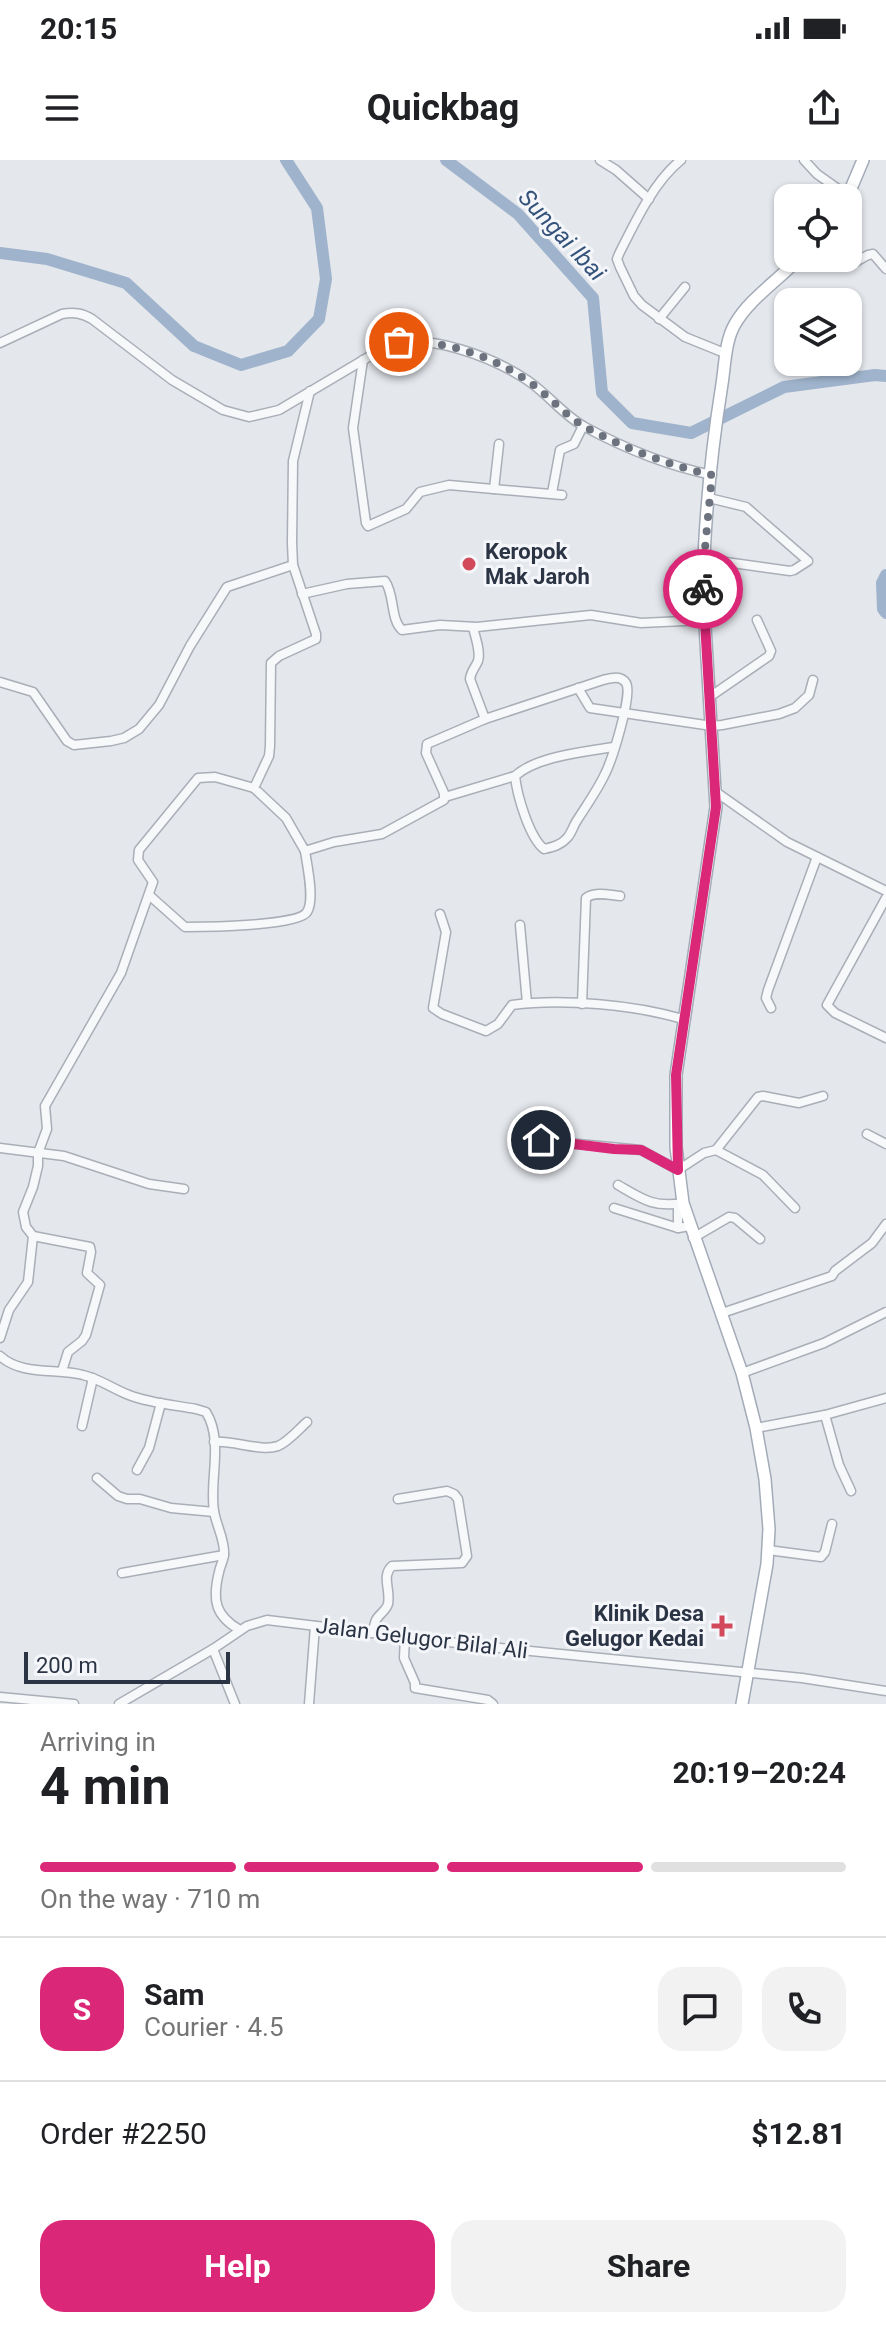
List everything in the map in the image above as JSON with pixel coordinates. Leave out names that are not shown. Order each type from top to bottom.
[{"type":"main road","points":[[853,184],[863,160]]},
{"type":"main road","points":[[743,1698],[764,1583],[769,1519],[756,1428],[742,1373],[722,1313],[687,1230],[680,1203],[676,1075],[715,814],[704,559],[721,390],[732,331],[741,315],[785,272]]},
{"type":"street","points":[[600,160],[649,199]]},
{"type":"street","points":[[681,160],[649,199],[617,259],[637,301],[685,337],[727,354]]},
{"type":"street","points":[[804,160],[830,184]]},
{"type":"street","points":[[862,259],[873,254],[886,269]]},
{"type":"street","points":[[659,319],[685,287]]},
{"type":"street","points":[[0,343],[72,312],[92,319],[172,380],[223,410],[240,416],[259,416],[279,410],[378,350],[399,342],[433,343],[469,353],[528,381],[583,426],[672,466],[712,475]]},
{"type":"street","points":[[363,360],[353,428],[368,526],[406,509],[424,491],[449,485],[562,495]]},
{"type":"street","points":[[254,788],[269,756],[271,663],[279,656],[316,639],[293,565],[293,461],[310,391]]},
{"type":"street","points":[[552,493],[560,450],[574,444],[583,426]]},
{"type":"street","points":[[494,489],[499,444]]},
{"type":"street","points":[[704,559],[790,571],[808,561],[746,507],[709,498]]},
{"type":"street","points":[[0,682],[33,692],[67,741],[74,745],[124,738],[145,723],[159,705],[190,646],[227,587],[293,565]]},
{"type":"street","points":[[302,594],[347,584],[385,581],[402,630],[440,625],[473,627],[584,615],[641,623],[705,620]]},
{"type":"street","points":[[711,696],[769,656],[771,651],[757,620]]},
{"type":"street","points":[[473,627],[478,660],[470,679],[485,719]]},
{"type":"street","points":[[445,797],[426,753],[427,744],[485,719],[578,688],[611,678],[625,680],[628,685],[625,714],[607,771],[567,838],[556,846],[544,849],[539,845],[523,808],[515,776]]},
{"type":"street","points":[[578,688],[590,708],[712,726],[788,711],[809,695],[813,680]]},
{"type":"street","points":[[305,851],[334,842],[382,834],[445,797],[515,776],[550,759],[613,747]]},
{"type":"street","points":[[62,1371],[68,1352],[86,1335],[100,1285],[87,1273],[90,1247],[33,1236],[26,1227],[23,1212],[36,1176],[38,1153],[47,1129],[44,1111],[47,1101],[121,973],[149,895],[153,879],[138,860],[139,850],[191,785],[198,778],[207,776],[254,788],[286,818],[305,851],[310,888],[309,911],[304,916],[270,923],[215,928],[185,927],[149,895]]},
{"type":"street","points":[[716,792],[787,842],[886,891]]},
{"type":"street","points":[[771,1008],[766,998],[768,990],[817,857]]},
{"type":"street","points":[[582,1004],[586,898],[596,894],[620,896]]},
{"type":"street","points":[[886,898],[827,1005],[835,1013],[886,1038]]},
{"type":"street","points":[[440,914],[446,932],[433,1008],[436,1011],[486,1031],[498,1024],[512,1005],[527,1003],[582,1004],[651,1011],[683,1019]]},
{"type":"street","points":[[520,925],[527,1003]]},
{"type":"street","points":[[532,1156],[537,1140],[563,1141],[641,1150],[678,1170],[704,1153],[716,1150],[758,1097],[799,1103],[823,1096]]},
{"type":"street","points":[[867,1134],[886,1144]]},
{"type":"street","points":[[0,1148],[64,1156],[149,1184],[184,1189]]},
{"type":"street","points":[[716,1150],[763,1175],[795,1208]]},
{"type":"street","points":[[618,1185],[658,1205],[680,1203]]},
{"type":"street","points":[[614,1208],[687,1230],[729,1217],[735,1218],[760,1239]]},
{"type":"street","points":[[722,1313],[832,1276],[872,1243],[886,1224]]},
{"type":"street","points":[[0,1338],[9,1310],[28,1282],[33,1236]]},
{"type":"street","points":[[742,1373],[824,1343],[886,1312]]},
{"type":"street","points":[[0,1356],[32,1370],[62,1371],[93,1378],[127,1394],[206,1412],[212,1425],[214,1442],[214,1512],[224,1555],[218,1578],[218,1611],[227,1622],[240,1630]]},
{"type":"street","points":[[82,1426],[93,1378]]},
{"type":"street","points":[[756,1428],[825,1415],[886,1398]]},
{"type":"street","points":[[137,1470],[158,1423],[161,1403]]},
{"type":"street","points":[[825,1415],[839,1465],[851,1491]]},
{"type":"street","points":[[214,1442],[277,1446],[307,1422]]},
{"type":"street","points":[[97,1478],[118,1496],[127,1499],[214,1512]]},
{"type":"street","points":[[372,1633],[375,1620],[387,1607],[388,1568],[462,1563],[467,1556],[458,1499],[454,1494],[447,1491],[398,1499]]},
{"type":"street","points":[[768,1550],[821,1557],[832,1524]]},
{"type":"street","points":[[122,1573],[224,1555]]},
{"type":"street","name":"Jalan Gelugor Bilal Ali","points":[[119,1704],[215,1653],[240,1630],[262,1621],[747,1676],[823,1681],[886,1691]]},
{"type":"street","points":[[309,1704],[315,1628]]},
{"type":"street","points":[[404,1639],[404,1658],[415,1688],[488,1700],[493,1704]]},
{"type":"street","points":[[215,1653],[235,1704]]},
{"type":"street","points":[[0,1697],[74,1704]]},
{"type":"waterway","name":"Sungai Ibai","points":[[0,253],[47,259],[126,283],[194,346],[241,365],[288,351],[319,319],[326,279],[317,208],[286,160]]},
{"type":"waterway","name":"Sungai Ibai","points":[[446,160],[518,214],[593,298],[602,393],[632,423],[691,433],[784,387],[886,376]]},
{"type":"waterway","name":"Sungai Ibai","points":[[886,575],[882,583],[883,609],[886,613]]},
{"type":"way so far","points":[[399,342],[433,343],[489,360],[528,381],[583,426],[672,466],[712,475],[703,589]]},
{"type":"place","name":"Keropok Mak Jaroh","points":[[469,564]]},
{"type":"place","name":"Klinik Desa Gelugor Kedai","points":[[722,1626]]},
{"type":"route","points":[[541,1140],[641,1150],[678,1170],[676,1075],[716,807],[703,589]]}]
